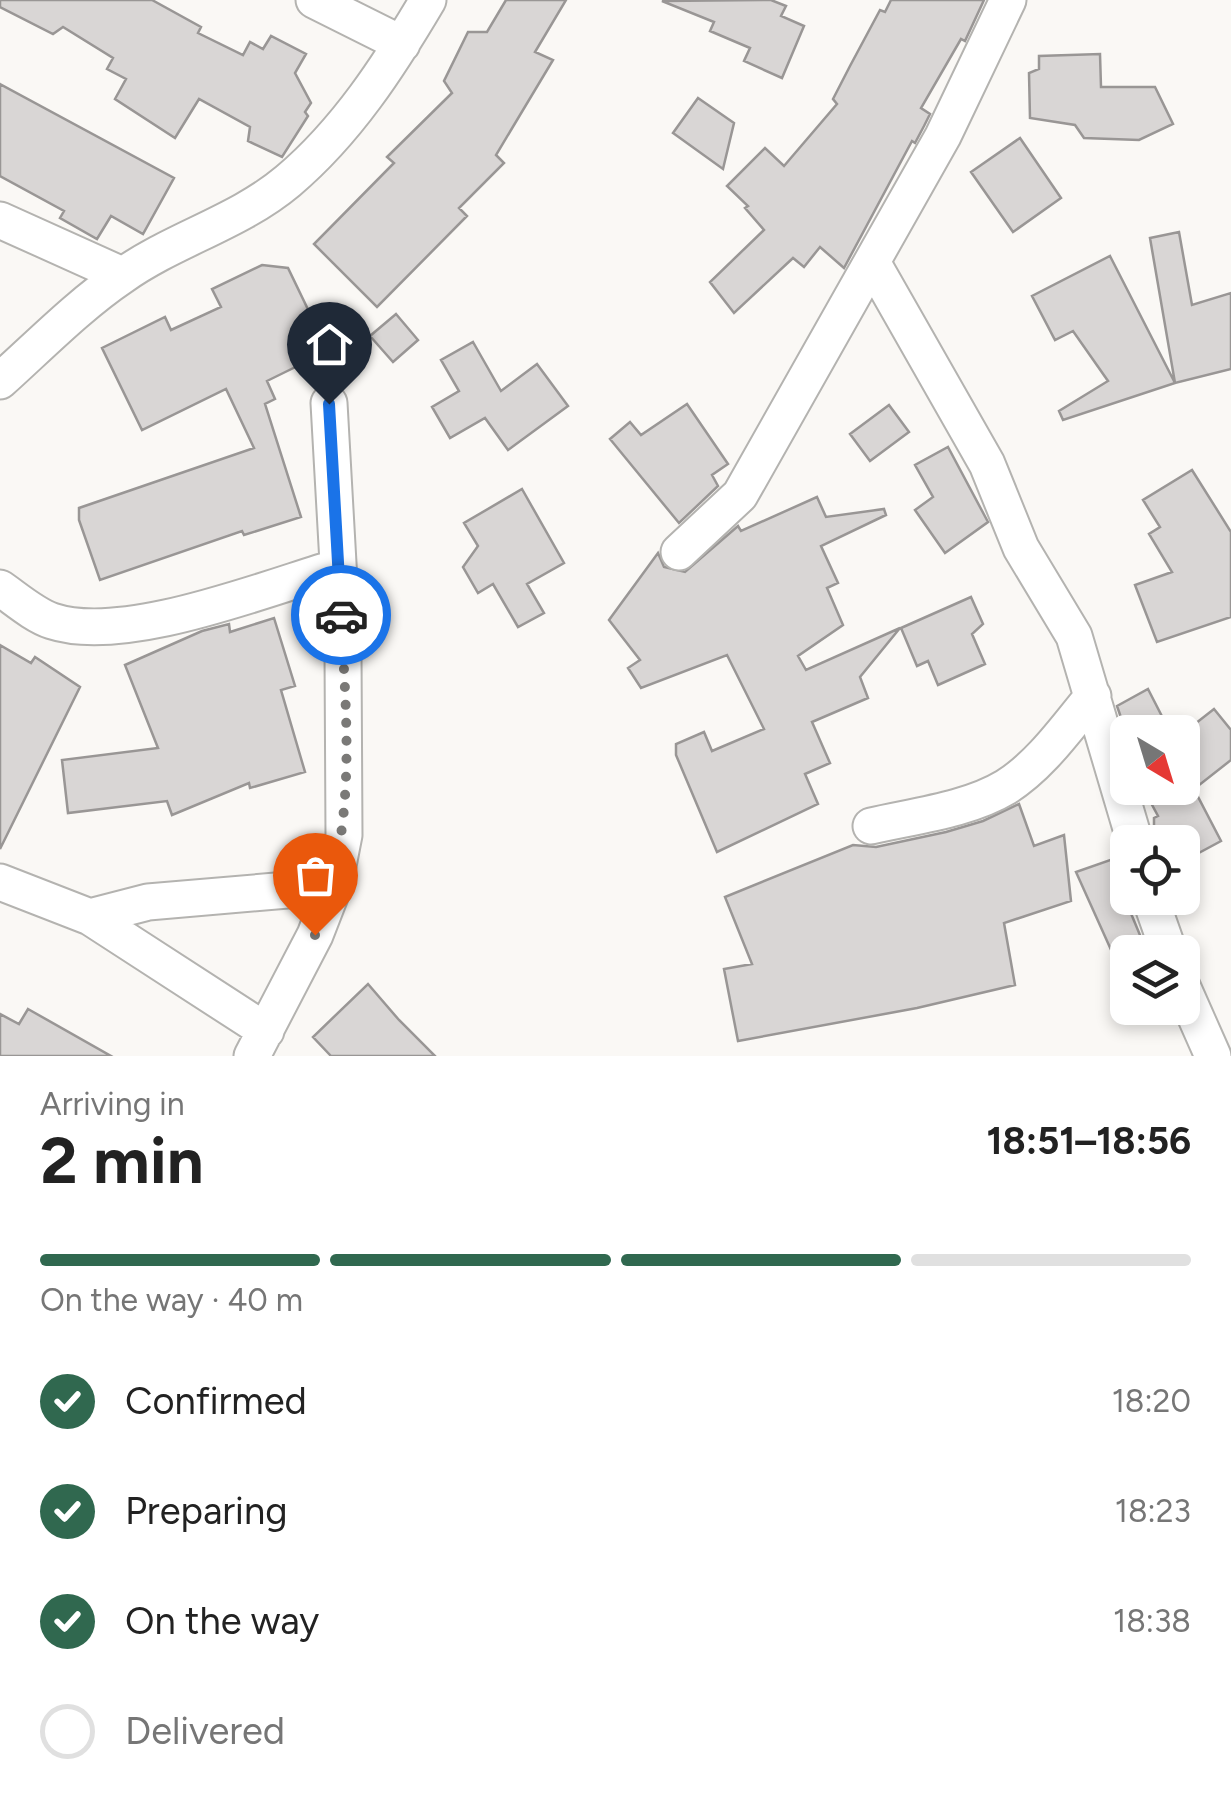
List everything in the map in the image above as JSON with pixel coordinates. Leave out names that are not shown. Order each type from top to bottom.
[{"type":"street","points":[[314,0],[402,44]]},
{"type":"street","points":[[0,381],[122,275],[234,218],[286,183],[338,134],[428,0]]},
{"type":"street","points":[[679,552],[740,495],[943,136],[1008,0]]},
{"type":"street","points":[[0,220],[122,275]]},
{"type":"street","points":[[872,262],[987,464],[1021,548],[1074,636],[1129,825]]},
{"type":"street","points":[[0,882],[90,916],[259,1044],[315,935],[334,886],[346,808],[329,404]]},
{"type":"street","points":[[0,588],[50,620],[92,630],[138,625],[338,567]]},
{"type":"street","points":[[871,826],[951,808],[1006,787],[1048,750],[1093,696]]},
{"type":"street","points":[[90,916],[148,902],[334,886]]},
{"type":"street","points":[[1199,1025],[1212,1056]]},
{"type":"building","points":[[0,0],[152,0],[201,27],[198,33],[243,55],[250,42],[263,49],[271,36],[306,54],[295,73],[311,103],[305,112],[308,116],[282,157],[248,141],[250,127],[199,99],[175,138],[115,99],[126,79],[107,69],[113,58],[63,27],[53,34],[0,7]]},
{"type":"building","points":[[506,0],[566,0],[535,52],[553,60],[496,155],[504,163],[459,208],[467,216],[377,307],[314,244],[394,163],[387,157],[452,93],[444,81],[468,32],[487,32]]},
{"type":"building","points":[[771,0],[786,6],[781,16],[804,26],[782,78],[744,61],[750,48],[710,31],[714,22],[662,1]]},
{"type":"building","points":[[891,0],[984,0],[965,41],[961,39],[921,108],[930,114],[844,268],[820,247],[804,267],[793,258],[734,313],[710,282],[764,230],[745,208],[748,206],[727,186],[765,148],[784,166],[837,104],[833,99],[850,66],[880,10],[885,12]]},
{"type":"building","points":[[1100,54],[1101,87],[1155,87],[1173,124],[1139,140],[1084,138],[1075,125],[1030,118],[1029,73],[1039,69],[1039,56]]},
{"type":"building","points":[[0,84],[174,178],[143,234],[111,216],[97,239],[60,218],[64,211],[0,176]]},
{"type":"building","points":[[698,98],[734,123],[723,169],[673,133]]},
{"type":"building","points":[[1020,138],[1061,198],[1013,232],[971,172]]},
{"type":"building","points":[[1179,232],[1192,305],[1231,293],[1231,369],[1175,383],[1150,238]]},
{"type":"building","points":[[1110,256],[1175,383],[1063,420],[1059,411],[1108,381],[1073,331],[1055,340],[1032,296]]},
{"type":"building","points":[[262,265],[288,268],[328,351],[267,381],[275,399],[265,404],[301,517],[244,535],[242,531],[100,580],[79,520],[79,508],[254,448],[226,389],[142,430],[102,348],[165,317],[171,330],[221,307],[212,289]]},
{"type":"building","points":[[396,314],[418,340],[393,362],[370,336]]},
{"type":"building","points":[[473,342],[501,391],[537,364],[568,406],[508,450],[485,418],[450,438],[432,407],[459,391],[441,360]]},
{"type":"building","points":[[687,404],[728,464],[712,475],[718,486],[679,523],[610,439],[630,422],[641,435]]},
{"type":"building","points":[[889,405],[909,432],[870,461],[850,434]]},
{"type":"building","points":[[948,447],[988,522],[945,553],[915,510],[933,497],[915,465]]},
{"type":"building","points":[[1192,470],[1231,532],[1231,617],[1157,642],[1135,585],[1172,572],[1149,534],[1160,527],[1143,500]]},
{"type":"building","points":[[522,489],[564,563],[527,584],[544,613],[518,627],[493,584],[478,593],[463,567],[478,546],[464,523]]},
{"type":"building","points":[[817,497],[826,517],[884,509],[886,515],[821,546],[838,583],[827,588],[843,625],[798,656],[806,670],[900,628],[860,677],[868,698],[812,722],[830,763],[805,774],[818,804],[717,852],[676,755],[676,744],[704,732],[712,751],[764,729],[727,655],[641,688],[628,668],[640,660],[609,620],[658,553],[664,567],[685,572],[738,526],[741,531]]},
{"type":"building","points":[[971,597],[983,624],[972,634],[985,664],[938,685],[928,661],[917,666],[901,628]]},
{"type":"building","points":[[274,618],[295,686],[281,690],[305,772],[250,788],[249,783],[172,815],[167,801],[68,813],[62,760],[158,748],[125,665],[202,631],[229,624],[230,632]]},
{"type":"building","points":[[0,645],[31,663],[35,657],[80,687],[0,849]]},
{"type":"building","points":[[1148,689],[1161,715],[1120,715],[1117,706]]},
{"type":"building","points":[[1214,709],[1231,730],[1231,760],[1200,784],[1200,720]]},
{"type":"building","points":[[1200,801],[1221,841],[1200,852],[1200,825],[1154,825],[1158,816],[1152,805],[1200,805]]},
{"type":"building","points":[[1019,804],[1034,846],[1064,835],[1071,901],[1004,923],[1015,985],[917,1008],[738,1041],[724,969],[752,964],[725,897],[853,845],[876,847],[946,832]]},
{"type":"building","points":[[1110,860],[1110,915],[1132,915],[1140,935],[1110,935],[1110,948],[1076,872]]},
{"type":"building","points":[[368,984],[435,1056],[331,1056],[313,1037]]},
{"type":"building","points":[[28,1009],[111,1056],[0,1056],[0,1014],[19,1024]]},
{"type":"way so far","points":[[315,935],[334,886],[344,836],[341,615]]},
{"type":"route","points":[[329,404],[341,615]]}]
